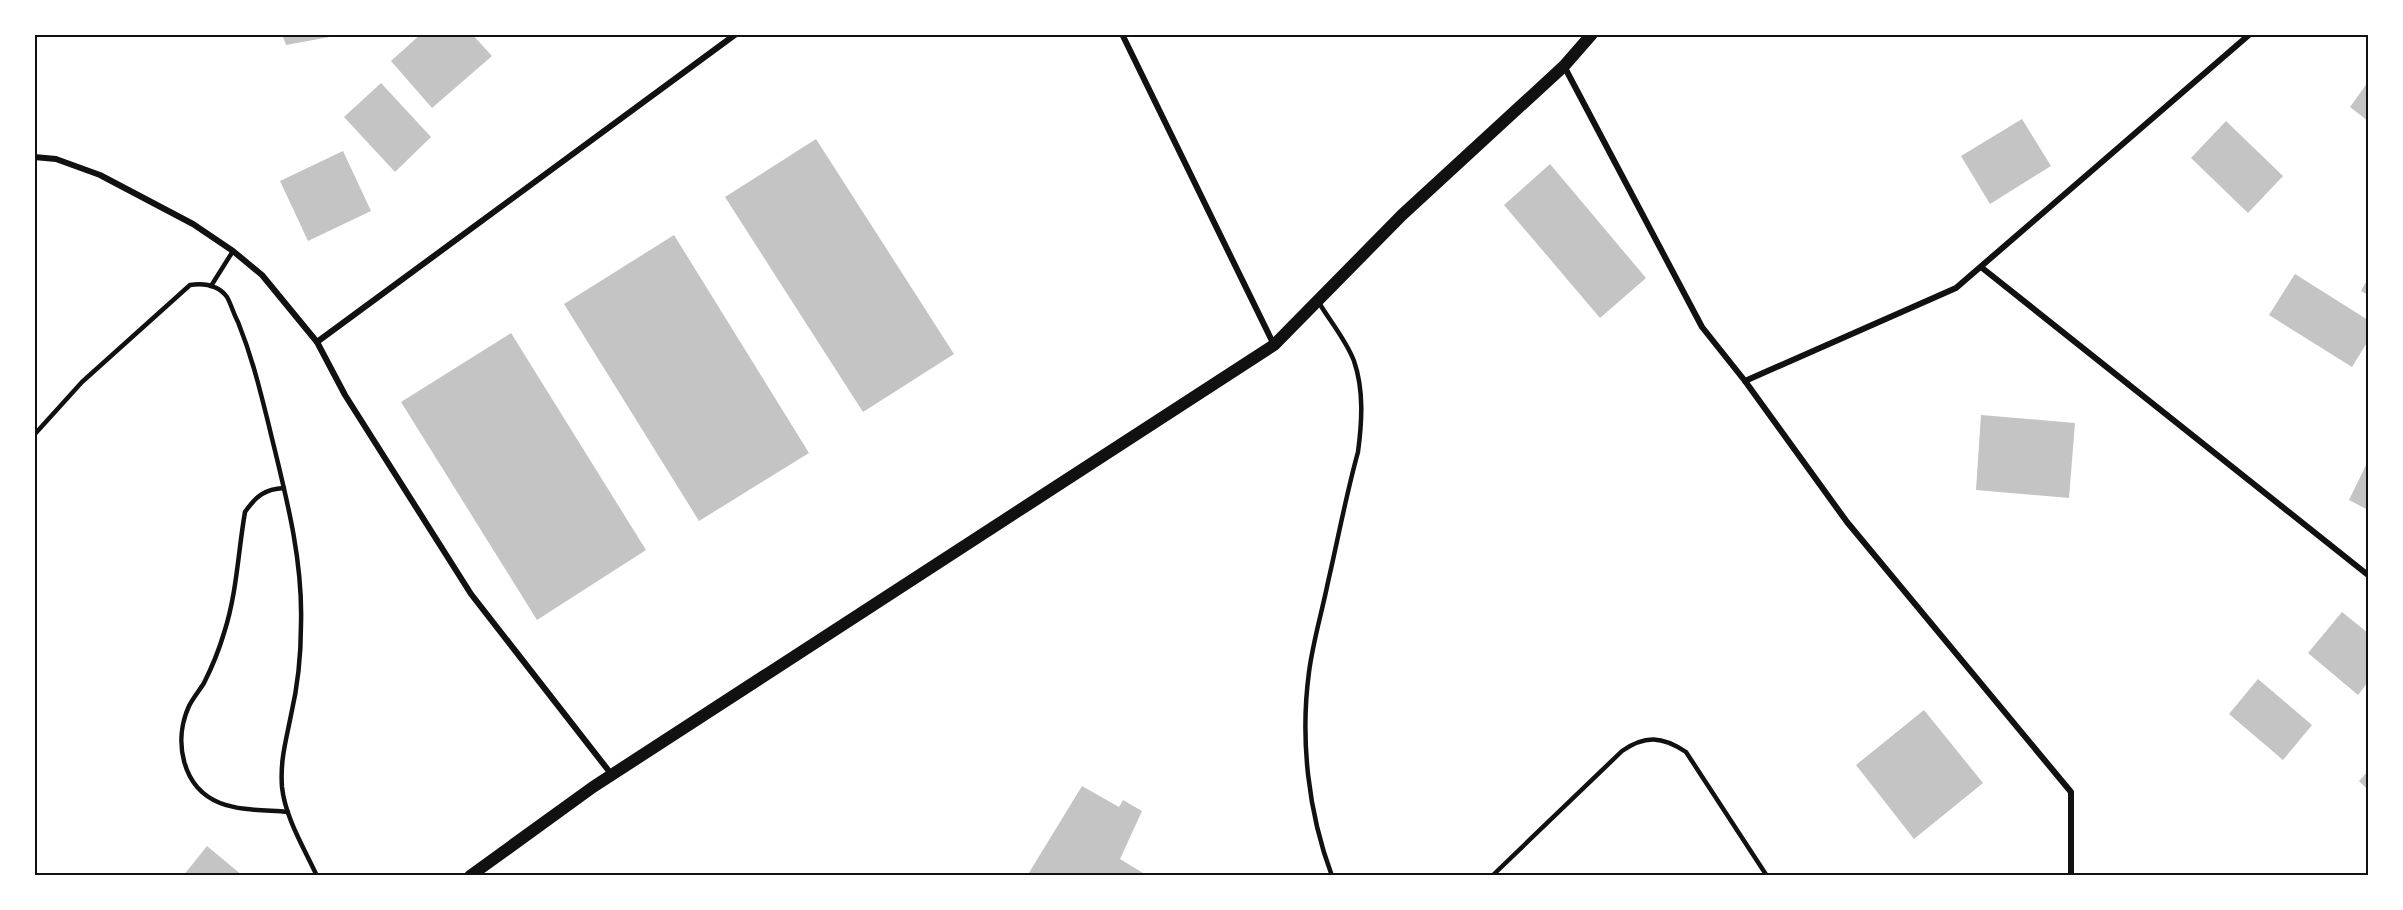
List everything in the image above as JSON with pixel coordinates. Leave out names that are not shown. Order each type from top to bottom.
[{"type":"main road","points":[[471,876],[612,775],[1274,345],[1402,215],[1564,66],[1592,34]]},
{"type":"street","points":[[317,342],[736,34]]},
{"type":"street","points":[[1122,34],[1274,345]]},
{"type":"street","points":[[1745,381],[1956,288],[2250,34]]},
{"type":"street","points":[[1564,66],[1702,327],[1745,381],[1847,522],[2070,792],[2071,876]]},
{"type":"street","points":[[34,158],[56,159],[100,175],[193,224],[233,251],[262,275],[317,342],[345,395],[471,594],[612,775]]},
{"type":"street","points":[[1980,267],[2368,575]]},
{"type":"lane","points":[[212,286],[233,251]]},
{"type":"lane","points":[[34,435],[82,382],[190,285],[212,286],[227,297],[252,357],[294,532],[300,578],[302,623],[298,669],[284,742],[281,768],[282,790],[288,812],[317,876]]},
{"type":"lane","points":[[1318,301],[1353,359],[1361,404],[1358,452],[1316,630],[1309,673],[1306,716],[1310,788],[1323,853],[1332,876]]},
{"type":"lane","points":[[284,488],[262,493],[253,500],[246,512],[230,615],[215,658],[189,707],[181,742],[188,774],[197,788],[207,796],[232,807],[288,812]]},
{"type":"lane","points":[[1492,876],[1622,751],[1632,744],[1657,739],[1673,743],[1686,752],[1767,876]]},
{"type":"building","points":[[282,34],[335,34],[335,36],[286,45]]},
{"type":"building","points":[[421,34],[472,34],[492,56],[432,108],[391,61]]},
{"type":"building","points":[[2368,82],[2368,121],[2350,107]]},
{"type":"building","points":[[381,83],[431,137],[395,172],[344,117]]},
{"type":"building","points":[[2022,119],[2051,166],[1990,204],[1961,156]]},
{"type":"building","points":[[2226,121],[2283,176],[2248,213],[2191,158]]},
{"type":"building","points":[[816,139],[954,354],[863,412],[725,197]]},
{"type":"building","points":[[343,151],[371,211],[308,241],[280,181]]},
{"type":"building","points":[[1550,164],[1646,278],[1600,318],[1504,205]]},
{"type":"building","points":[[674,235],[809,453],[699,521],[564,304]]},
{"type":"building","points":[[2295,274],[2368,320],[2368,341],[2352,367],[2269,315]]},
{"type":"building","points":[[2368,278],[2368,295],[2361,291]]},
{"type":"building","points":[[511,333],[646,550],[537,620],[401,402]]},
{"type":"building","points":[[1981,415],[2075,423],[2069,498],[1976,490]]},
{"type":"building","points":[[2368,461],[2368,510],[2349,500]]},
{"type":"building","points":[[2342,612],[2368,633],[2368,682],[2358,695],[2308,653]]},
{"type":"building","points":[[2258,679],[2312,725],[2283,760],[2229,714]]},
{"type":"building","points":[[1924,710],[1983,783],[1914,839],[1856,765]]},
{"type":"building","points":[[2368,771],[2368,790],[2359,781]]},
{"type":"building","points":[[1082,786],[1119,807],[1123,800],[1142,811],[1120,859],[1148,876],[1027,876]]},
{"type":"building","points":[[207,846],[243,876],[183,876]]}]
